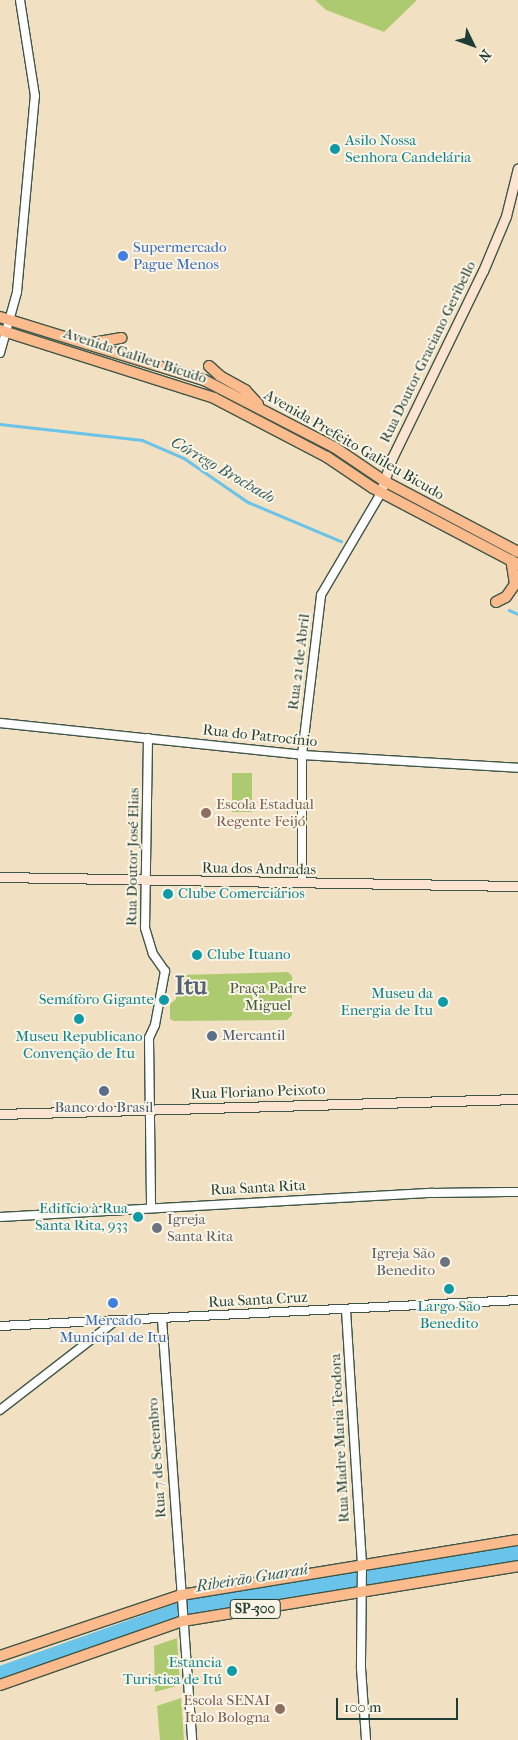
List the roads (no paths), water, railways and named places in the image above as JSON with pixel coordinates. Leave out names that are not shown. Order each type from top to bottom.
[{"type":"main road","name":"Rua Doutor Graciano Geribello","points":[[381,493],[392,458],[483,271],[506,216],[518,168]]},
{"type":"main road","name":"Avenida Prefeito Galileu Bicudo","points":[[5,319],[204,380],[334,447],[384,481],[518,552]]},
{"type":"main road","name":"Avenida Galileu Bicudo","points":[[3,331],[200,392],[326,457],[381,493]]},
{"type":"main road","points":[[86,344],[120,338]]},
{"type":"main road","points":[[209,366],[220,376],[245,390],[264,410]]},
{"type":"main road","name":"Avenida Prefeito Galileu Bicudo","points":[[381,493],[514,562]]},
{"type":"main road","points":[[496,602],[506,597],[515,584],[514,562]]},
{"type":"main road","name":"Rua dos Andradas","points":[[0,877],[518,886]]},
{"type":"main road","name":"Rua Floriano Peixoto","points":[[0,1114],[518,1099]]},
{"type":"main road","name":"SP-300","points":[[0,1656],[181,1598],[518,1540]]},
{"type":"main road","name":"SP-300","points":[[0,1686],[183,1617],[360,1588],[518,1566]]},
{"type":"street","points":[[0,353],[5,319],[17,292],[35,96],[20,0]]},
{"type":"street","name":"Rua Doutor Graciano Geribello","points":[[321,595],[381,493]]},
{"type":"street","name":"Rua 21 de Abril","points":[[302,883],[302,755],[321,595]]},
{"type":"street","name":"Rua do Patrocínio","points":[[0,723],[302,755],[518,768]]},
{"type":"street","name":"Rua Doutor José Elias","points":[[148,738],[146,936],[165,971],[155,1025],[149,1038],[149,1110]]},
{"type":"street","points":[[149,1110],[151,1208]]},
{"type":"street","name":"Rua Santa Rita","points":[[0,1217],[432,1193],[518,1192]]},
{"type":"street","name":"Rua Santa Cruz","points":[[0,1326],[518,1300]]},
{"type":"street","name":"Rua Madre Maria Teodora","points":[[346,1310],[361,1568],[360,1588]]},
{"type":"street","name":"Rua 7 de Setembro","points":[[162,1319],[192,1740]]},
{"type":"street","points":[[0,1410],[115,1321]]},
{"type":"street","points":[[360,1588],[361,1668],[366,1740]]},
{"type":"waterway","name":"Córrego Brochado","points":[[0,424],[142,440],[184,458],[248,502],[341,541]]},
{"type":"waterway","points":[[509,610],[518,614]]},
{"type":"waterway","name":"Ribeirão Guaraú","points":[[0,1673],[192,1605],[518,1553]]},
{"type":"place","name":"Asilo Nossa Senhora Candelária","points":[[335,149]]},
{"type":"place","name":"Supermercado Pague Menos","points":[[123,256]]},
{"type":"place","name":"Escola Estadual Regente Feijó","points":[[206,813]]},
{"type":"place","name":"Clube Comerciários","points":[[168,894]]},
{"type":"place","name":"Clube Ituano","points":[[197,955]]},
{"type":"place","name":"Semáforo Gigante","points":[[164,1000]]},
{"type":"place","name":"Museu da Energia de Itu","points":[[443,1002]]},
{"type":"place","name":"Museu Republicano Convenção de Itu","points":[[79,1019]]},
{"type":"place","name":"Mercantil","points":[[212,1036]]},
{"type":"place","name":"Banco do Brasil","points":[[104,1091]]},
{"type":"place","name":"Edifício à Rua Santa Rita, 933","points":[[138,1217]]},
{"type":"place","name":"Igreja Santa Rita","points":[[157,1228]]},
{"type":"place","name":"Igreja São Benedito","points":[[445,1262]]},
{"type":"place","name":"Largo São Benedito","points":[[449,1289]]},
{"type":"place","name":"Mercado Municipal de Itu","points":[[113,1303]]},
{"type":"place","name":"Estancia Turistica de Itú","points":[[232,1671]]},
{"type":"place","name":"Escola SENAI Italo Bologna","points":[[280,1709]]},
{"type":"district","name":"Itu","points":[[191,986]]},
{"type":"park label","name":"Praça Padre Miguel","points":[[268,996]]}]
